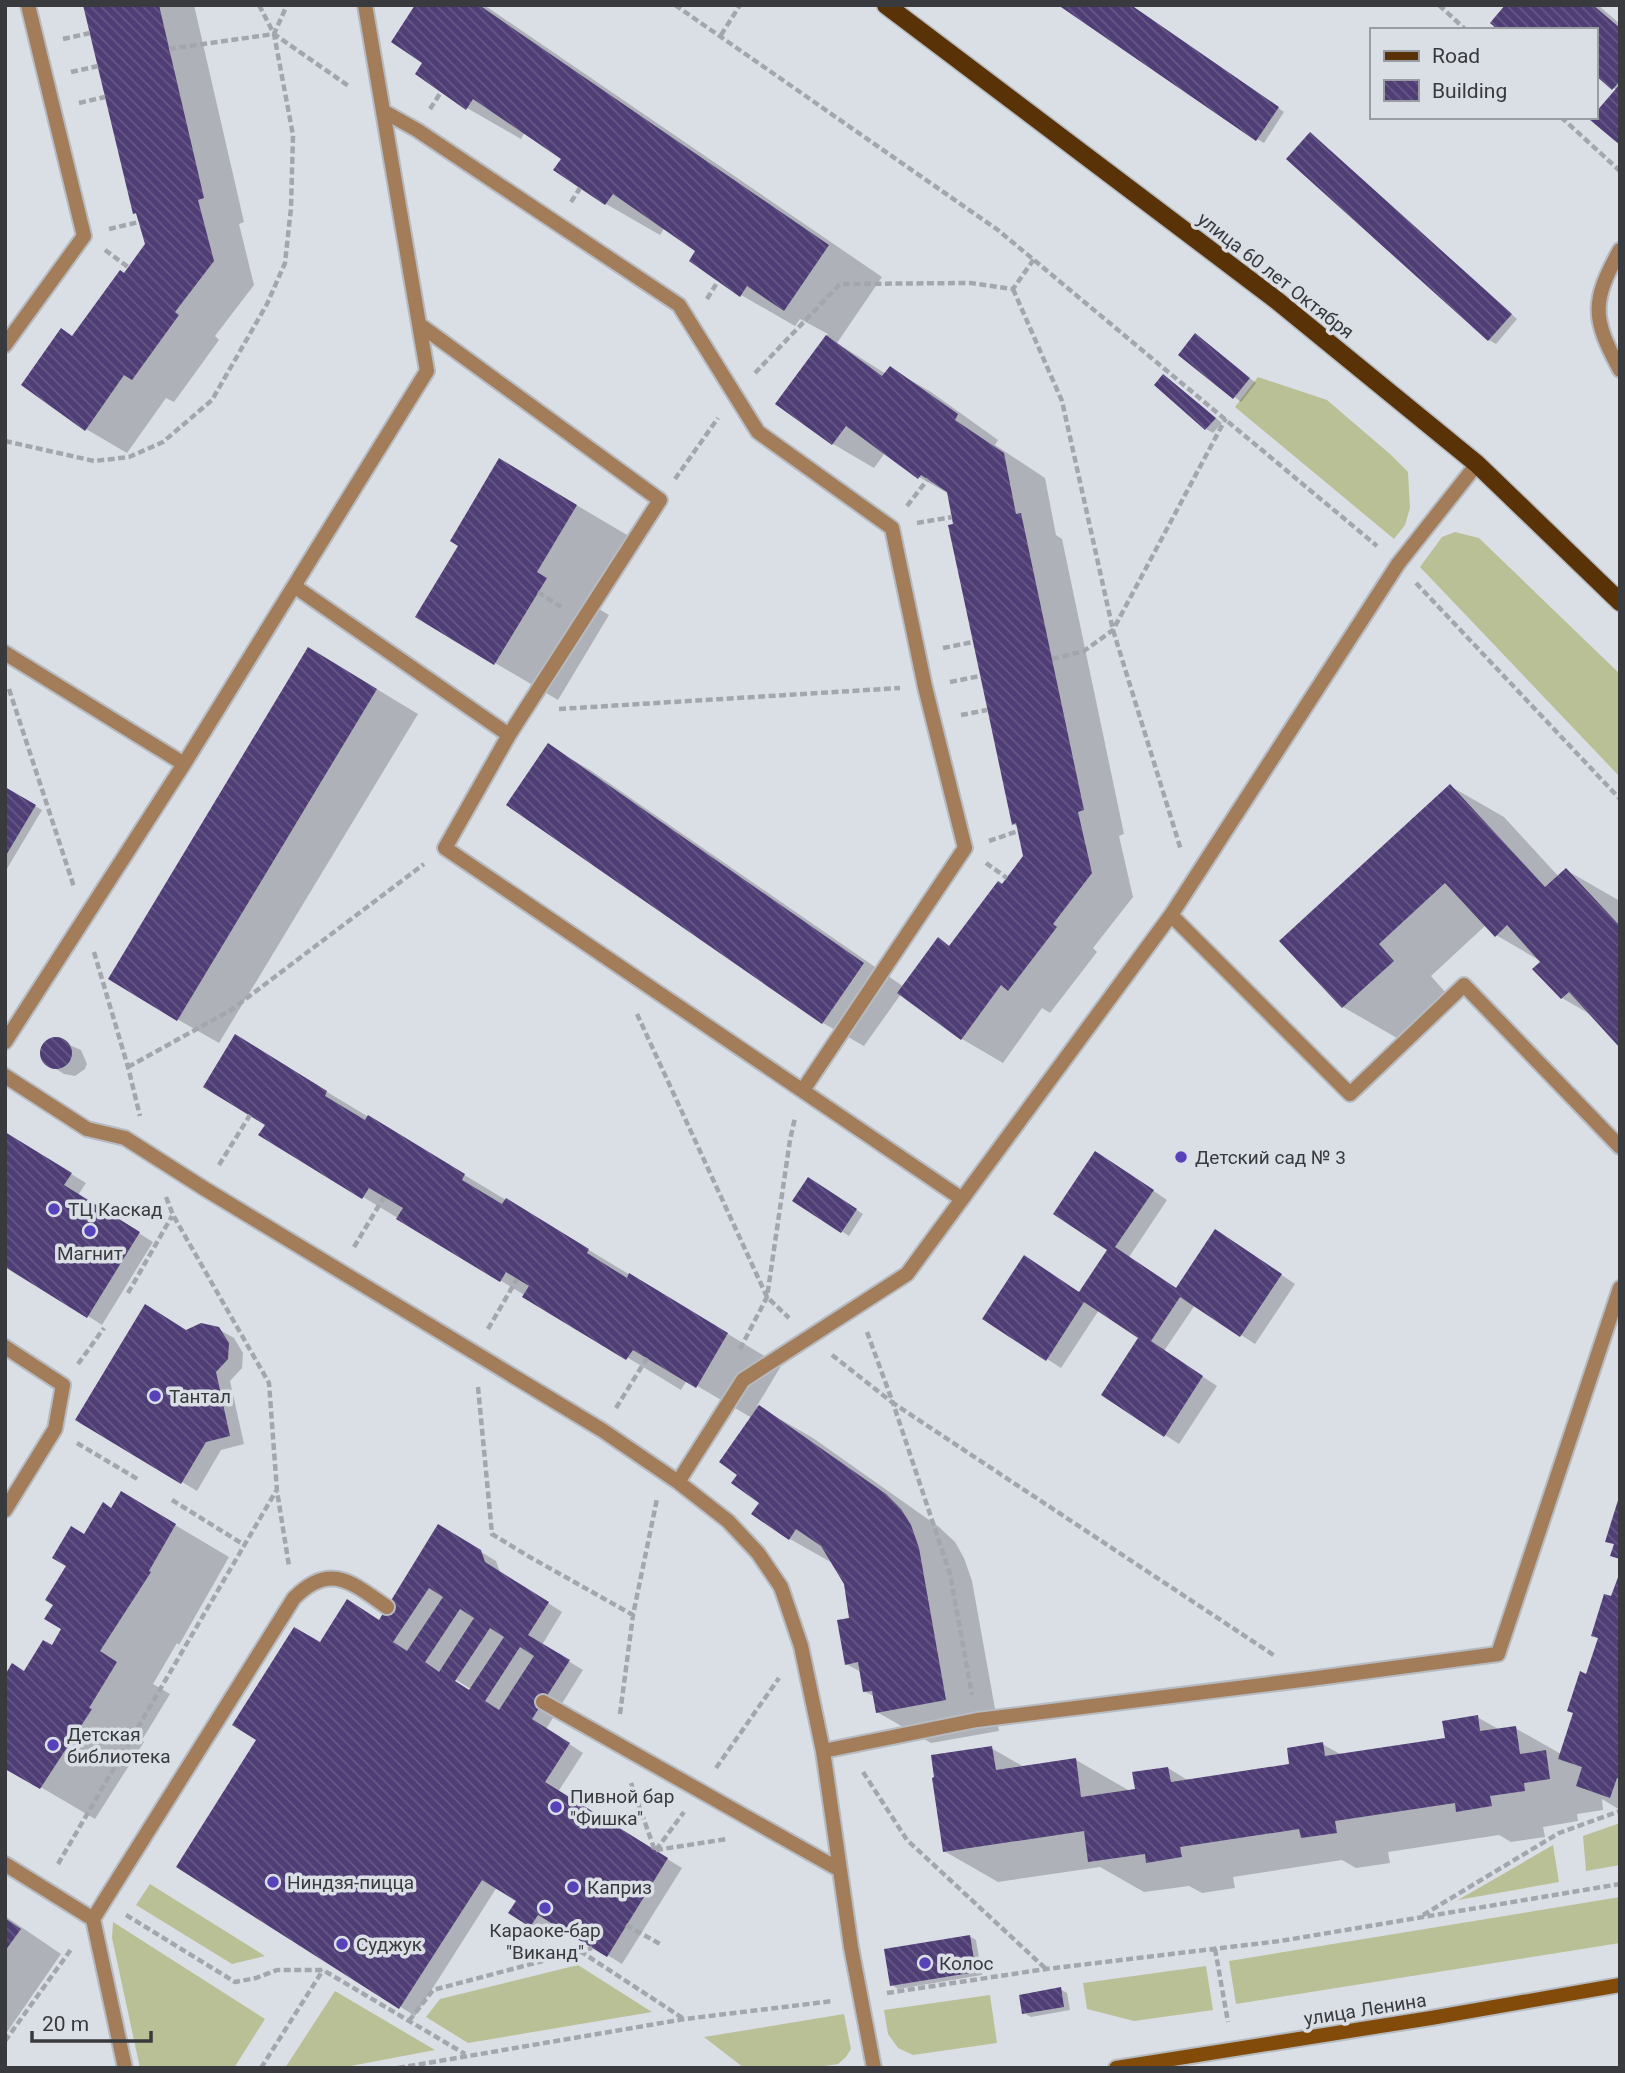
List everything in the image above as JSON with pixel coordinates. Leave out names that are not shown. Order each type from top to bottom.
[{"type":"main road","name":"улица 60 лет Октября","points":[[886,5],[1275,299],[1477,464],[1620,602]]},
{"type":"main road","name":"улица Ленина","points":[[1116,2068],[1620,1985]]},
{"type":"lane","points":[[5,345],[84,236],[28,5]]},
{"type":"lane","points":[[5,1042],[184,764],[427,371],[365,5]]},
{"type":"lane","points":[[383,111],[417,130],[679,305],[758,432],[892,527],[925,687],[965,848],[803,1090]]},
{"type":"lane","points":[[1620,250],[1606,275],[1597,312],[1603,339],[1620,370]]},
{"type":"lane","points":[[420,325],[660,500],[509,735],[445,848],[962,1199]]},
{"type":"lane","points":[[678,1482],[743,1380],[907,1274],[1171,915],[1398,564],[1477,464]]},
{"type":"lane","points":[[294,586],[509,735]]},
{"type":"lane","points":[[5,653],[184,764]]},
{"type":"lane","points":[[1171,915],[1350,1094],[1464,985],[1620,1147]]},
{"type":"lane","points":[[5,1076],[87,1129],[125,1138],[602,1430],[662,1470],[728,1521],[758,1553],[781,1587],[801,1646],[823,1751],[851,1947],[874,2068]]},
{"type":"lane","points":[[823,1751],[976,1720],[1499,1654],[1620,1288]]},
{"type":"lane","points":[[5,1347],[64,1385],[55,1429],[5,1510]]},
{"type":"lane","points":[[93,1919],[294,1598],[309,1583],[325,1578],[341,1580],[359,1588],[387,1607]]},
{"type":"lane","points":[[543,1702],[840,1870]]},
{"type":"lane","points":[[5,1864],[93,1919],[125,2068]]},
{"type":"path","points":[[5,441],[94,461],[129,457],[163,442],[212,400],[267,304],[285,263],[291,208],[293,135],[274,34],[259,5]]},
{"type":"path","points":[[274,34],[287,5]]},
{"type":"path","points":[[675,5],[998,230],[1226,418],[1398,564],[1620,799]]},
{"type":"path","points":[[721,35],[740,5]]},
{"type":"path","points":[[1439,5],[1464,28]]},
{"type":"path","points":[[169,49],[274,34],[383,111]]},
{"type":"path","points":[[1563,119],[1620,171]]},
{"type":"path","points":[[1013,289],[1034,259]]},
{"type":"path","points":[[660,500],[734,395],[840,284],[971,283],[1013,289]]},
{"type":"path","points":[[1013,289],[1062,401],[1113,630],[1191,882]]},
{"type":"path","points":[[1052,660],[1084,651],[1113,630],[1226,418]]},
{"type":"path","points":[[524,712],[925,687],[980,676]]},
{"type":"path","points":[[128,1067],[231,1010],[445,848]]},
{"type":"path","points":[[736,1356],[767,1297],[790,1140],[803,1090]]},
{"type":"path","points":[[205,1189],[250,1115]]},
{"type":"path","points":[[340,1270],[384,1197]]},
{"type":"path","points":[[128,1293],[173,1215]]},
{"type":"path","points":[[517,1279],[475,1352],[492,1534],[633,1615]]},
{"type":"path","points":[[858,1307],[892,1403],[1310,1679]]},
{"type":"path","points":[[64,1385],[104,1328]]},
{"type":"path","points":[[602,1430],[647,1358]]},
{"type":"path","points":[[55,1429],[139,1480]]},
{"type":"path","points":[[655,1851],[617,1743],[633,1615],[662,1470]]},
{"type":"path","points":[[44,1887],[277,1491]]},
{"type":"path","points":[[172,1500],[246,1546]]},
{"type":"path","points":[[655,1851],[701,1791],[801,1646]]},
{"type":"path","points":[[849,1746],[878,1798],[907,1840],[1046,1969]]},
{"type":"path","points":[[1419,1917],[1559,1833],[1620,1811]]},
{"type":"path","points":[[655,1851],[773,1832]]},
{"type":"path","points":[[1280,1941],[1620,1884]]},
{"type":"path","points":[[104,1902],[235,1982],[277,1970],[323,1970],[466,2055]]},
{"type":"path","points":[[5,2041],[93,1919]]},
{"type":"path","points":[[626,1925],[660,1944]]},
{"type":"path","points":[[409,2021],[433,1990],[592,1948]]},
{"type":"path","points":[[1215,1948],[1232,2050]]},
{"type":"path","points":[[579,1951],[685,2019]]},
{"type":"path","points":[[261,2068],[323,1970]]},
{"type":"green space","points":[[1258,377],[1327,400],[1408,472],[1410,508],[1405,525],[1394,539],[1235,407]]},
{"type":"green space","points":[[1455,532],[1479,538],[1620,674],[1620,777],[1420,567],[1442,537]]},
{"type":"green space","points":[[1620,1823],[1620,1865],[1586,1871],[1583,1836]]},
{"type":"green space","points":[[1553,1845],[1559,1882],[1458,1900]]},
{"type":"green space","points":[[150,1884],[265,1956],[232,1964],[136,1905]]},
{"type":"green space","points":[[1620,1897],[1620,1943],[1236,2004],[1229,1961]]},
{"type":"green space","points":[[113,1922],[265,2019],[234,2068],[140,2068],[112,1938]]},
{"type":"green space","points":[[578,1965],[652,2012],[468,2043],[426,2017],[440,1999]]},
{"type":"green space","points":[[1206,1966],[1213,2010],[1134,2021],[1087,2009],[1083,1983]]},
{"type":"green space","points":[[335,1991],[435,2050],[340,2068],[285,2068]]},
{"type":"green space","points":[[990,1995],[997,2043],[913,2055],[898,2048],[888,2034],[884,2010]]},
{"type":"green space","points":[[844,2014],[851,2049],[838,2064],[812,2068],[744,2068],[704,2037]]},
{"type":"building","points":[[83,5],[159,5],[204,198],[198,200],[214,261],[175,312],[179,315],[132,380],[124,375],[85,431],[21,385],[61,328],[72,336],[120,270],[124,273],[145,244],[136,213],[133,214]]},
{"type":"building","points":[[415,5],[479,5],[829,245],[784,311],[747,286],[740,297],[689,261],[695,251],[613,194],[605,205],[553,170],[561,159],[473,99],[466,110],[415,74],[422,63],[391,42]]},
{"type":"building","points":[[1058,5],[1131,5],[1279,107],[1256,141]]},
{"type":"building","points":[[1505,5],[1593,5],[1620,28],[1620,81],[1612,90],[1597,77],[1597,28],[1496,28],[1490,23]]},
{"type":"building","points":[[1620,84],[1620,145],[1590,120],[1597,119],[1597,111]]},
{"type":"building","points":[[1310,132],[1512,314],[1488,341],[1286,159]]},
{"type":"building","points":[[1195,333],[1250,378],[1233,399],[1178,355]]},
{"type":"building","points":[[826,335],[882,376],[890,366],[958,414],[955,420],[1004,453],[1016,514],[1021,513],[1084,810],[1078,812],[1092,873],[1053,924],[1057,927],[1008,991],[1001,985],[961,1040],[897,993],[938,937],[949,946],[998,881],[1002,884],[1023,856],[1016,823],[1012,825],[948,525],[953,524],[947,492],[921,475],[918,479],[846,426],[832,445],[775,404]]},
{"type":"building","points":[[1163,374],[1216,418],[1205,430],[1154,385]]},
{"type":"building","points":[[499,458],[577,505],[537,572],[547,578],[494,665],[415,617],[458,546],[450,541]]},
{"type":"building","points":[[308,647],[377,689],[177,1021],[108,979]]},
{"type":"building","points":[[548,743],[864,963],[822,1024],[506,805]]},
{"type":"building","points":[[1450,784],[1545,887],[1566,868],[1620,926],[1620,1048],[1569,992],[1561,999],[1532,969],[1540,962],[1507,925],[1495,937],[1445,883],[1379,944],[1394,961],[1342,1008],[1279,941]]},
{"type":"building","points":[[5,787],[36,805],[5,857]]},
{"type":"building","points":[[235,1034],[327,1091],[325,1096],[365,1120],[368,1115],[465,1174],[462,1180],[502,1204],[506,1198],[589,1249],[587,1253],[627,1278],[629,1273],[728,1333],[696,1388],[633,1350],[626,1360],[522,1297],[529,1286],[506,1272],[500,1282],[396,1219],[403,1208],[369,1188],[362,1199],[258,1135],[265,1125],[203,1087]]},
{"type":"building","points":[[56,1037],[67,1042],[72,1053],[67,1064],[56,1069],[45,1064],[40,1053],[45,1042]]},
{"type":"building","name":"ТЦ Каскад","points":[[5,1132],[72,1173],[64,1185],[140,1232],[87,1318],[5,1267]]},
{"type":"building","points":[[1095,1151],[1154,1190],[1115,1247],[1176,1288],[1215,1229],[1282,1274],[1240,1337],[1180,1297],[1151,1341],[1203,1376],[1164,1437],[1101,1395],[1138,1338],[1084,1302],[1046,1361],[982,1319],[1024,1255],[1079,1292],[1107,1250],[1053,1214]]},
{"type":"building","points":[[808,1177],[857,1209],[841,1233],[792,1201]]},
{"type":"building","name":"Тантал","points":[[145,1304],[186,1330],[201,1323],[219,1327],[229,1343],[228,1359],[216,1372],[230,1436],[206,1442],[181,1484],[75,1420]]},
{"type":"building","points":[[759,1405],[886,1494],[901,1509],[911,1525],[919,1548],[946,1700],[876,1713],[872,1691],[863,1692],[858,1662],[845,1665],[837,1620],[849,1618],[844,1584],[821,1546],[796,1529],[789,1540],[751,1514],[759,1503],[731,1483],[737,1475],[719,1462]]},
{"type":"building","points":[[121,1491],[176,1524],[149,1571],[151,1572],[100,1651],[117,1662],[89,1708],[92,1709],[40,1789],[5,1769],[5,1675],[12,1663],[24,1671],[43,1640],[52,1645],[61,1629],[44,1619],[53,1605],[45,1600],[66,1566],[52,1558],[71,1526],[84,1534],[103,1502],[111,1508]]},
{"type":"building","points":[[1619,1497],[1620,1559],[1610,1556],[1614,1544],[1605,1542]]},
{"type":"building","points":[[438,1524],[481,1550],[485,1562],[549,1602],[528,1635],[570,1660],[532,1719],[570,1743],[545,1782],[668,1858],[607,1957],[538,1915],[530,1927],[508,1913],[516,1901],[482,1880],[399,2009],[176,1867],[256,1740],[232,1725],[294,1627],[320,1642],[347,1599],[379,1620]],"holes":[[[429,1588],[443,1597],[407,1651],[393,1642]],[[460,1609],[474,1618],[439,1672],[425,1662]],[[490,1628],[504,1637],[469,1690],[455,1681]],[[520,1647],[534,1656],[499,1710],[485,1701]]]},
{"type":"building","points":[[1620,1572],[1620,1779],[1617,1778],[1610,1798],[1576,1786],[1582,1767],[1558,1759],[1573,1713],[1567,1711],[1580,1671],[1586,1674],[1598,1638],[1591,1636],[1604,1594],[1611,1596]]},
{"type":"building","points":[[1478,1715],[1480,1731],[1516,1726],[1520,1754],[1546,1750],[1550,1779],[1524,1783],[1525,1791],[1490,1796],[1492,1806],[1456,1812],[1455,1803],[1335,1821],[1337,1833],[1301,1838],[1299,1829],[1180,1847],[1182,1857],[1146,1863],[1145,1854],[1088,1862],[1084,1831],[943,1852],[931,1755],[992,1746],[996,1770],[1076,1758],[1081,1797],[1135,1789],[1132,1772],[1168,1767],[1171,1782],[1289,1764],[1287,1748],[1323,1742],[1325,1756],[1445,1738],[1442,1721]]},
{"type":"building","points":[[5,1918],[21,1929],[5,1951]]},
{"type":"building","points":[[970,1935],[976,1972],[890,1986],[884,1949]]},
{"type":"building","points":[[1061,1987],[1064,2007],[1022,2014],[1019,1995]]},
{"type":"place","name":"Детский сад № 3","points":[[1181,1157]]},
{"type":"place","name":"ТЦ Каскад","points":[[54,1209]]},
{"type":"place","name":"Магнит","points":[[90,1231]]},
{"type":"place","name":"Тантал","points":[[155,1396]]},
{"type":"place","name":"Детская библиотека","points":[[53,1745]]},
{"type":"place","name":"Пивной бар \"Фишка\"","points":[[556,1807]]},
{"type":"place","name":"Ниндзя-пицца","points":[[273,1882]]},
{"type":"place","name":"Каприз","points":[[573,1887]]},
{"type":"place","name":"Караоке-бар \"Виканд\"","points":[[545,1908]]},
{"type":"place","name":"Суджук","points":[[342,1944]]},
{"type":"place","name":"Колос","points":[[925,1963]]}]
